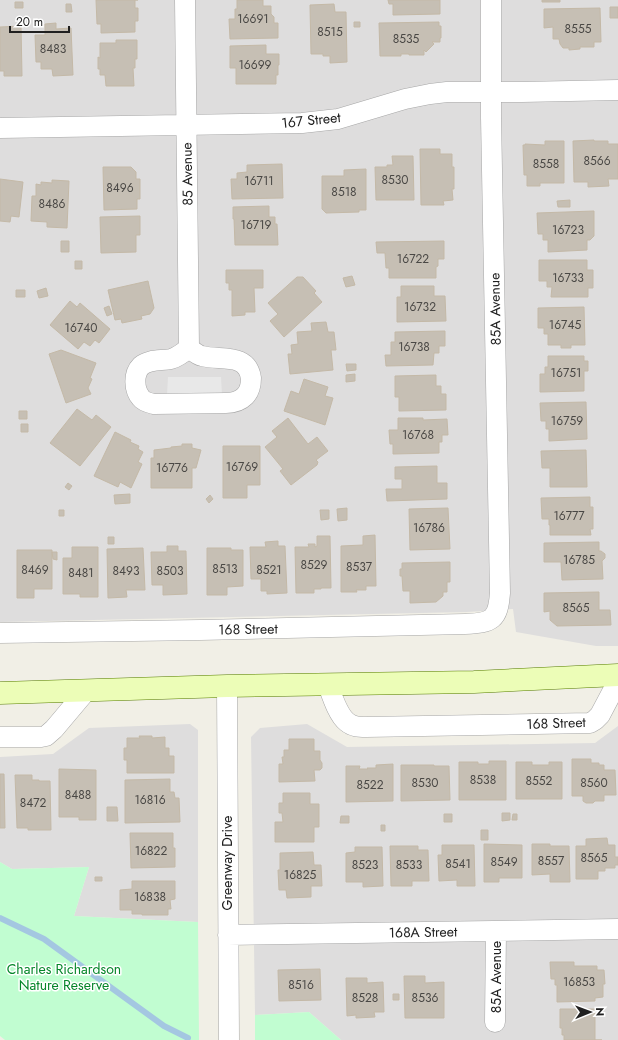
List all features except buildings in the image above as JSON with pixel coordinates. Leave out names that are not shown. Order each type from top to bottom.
[{"type":"main road","points":[[0,692],[86,691],[227,686],[474,682],[618,675]]},
{"type":"street","name":"85 Avenue","points":[[185,0],[189,348]]},
{"type":"street","name":"85A Avenue","points":[[491,0],[500,593],[498,610],[494,616]]},
{"type":"street","name":"167 Street","points":[[0,128],[302,123],[345,117],[426,94],[492,91],[522,92],[618,90]]},
{"type":"street","points":[[189,348],[198,355],[236,359],[241,362],[246,367],[250,376],[251,383],[248,393],[241,400],[226,403],[154,404],[140,398],[135,381],[137,372],[142,366],[151,362],[173,358],[189,348]]},
{"type":"street","name":"168 Street","points":[[0,633],[465,624],[483,622],[494,616]]},
{"type":"street","name":"168 Street","points":[[328,685],[336,705],[344,719],[352,725],[366,727],[590,723],[596,720],[600,715],[618,681]]},
{"type":"street","name":"Greenway Drive","points":[[227,686],[229,1040]]},
{"type":"street","points":[[0,737],[46,736],[54,729],[86,691]]},
{"type":"street","name":"168A Street","points":[[228,935],[618,928]]},
{"type":"street","name":"85A Avenue","points":[[495,1022],[496,931]]},
{"type":"shaded area","points":[[0,0],[618,0],[618,646],[596,646],[516,632],[513,609],[467,612],[0,622]]},
{"type":"shaded area","points":[[168,377],[221,377],[222,395],[167,395]]},
{"type":"shaded area","points":[[190,724],[198,730],[198,922],[74,916],[89,867],[12,869],[0,862],[0,757],[53,754],[89,728]]},
{"type":"shaded area","points":[[307,724],[347,747],[595,743],[618,726],[618,1040],[341,1040],[309,1012],[255,1015],[251,737],[260,728]]},
{"type":"green space","name":"Charles Richardson Nature Reserve","points":[[0,862],[12,869],[89,867],[74,916],[198,922],[199,1040],[5,1040],[0,1036]]},
{"type":"green space","points":[[309,1012],[341,1040],[255,1040],[255,1015]]},
{"type":"waterway","points":[[0,918],[44,939],[164,1026],[188,1038]]}]
